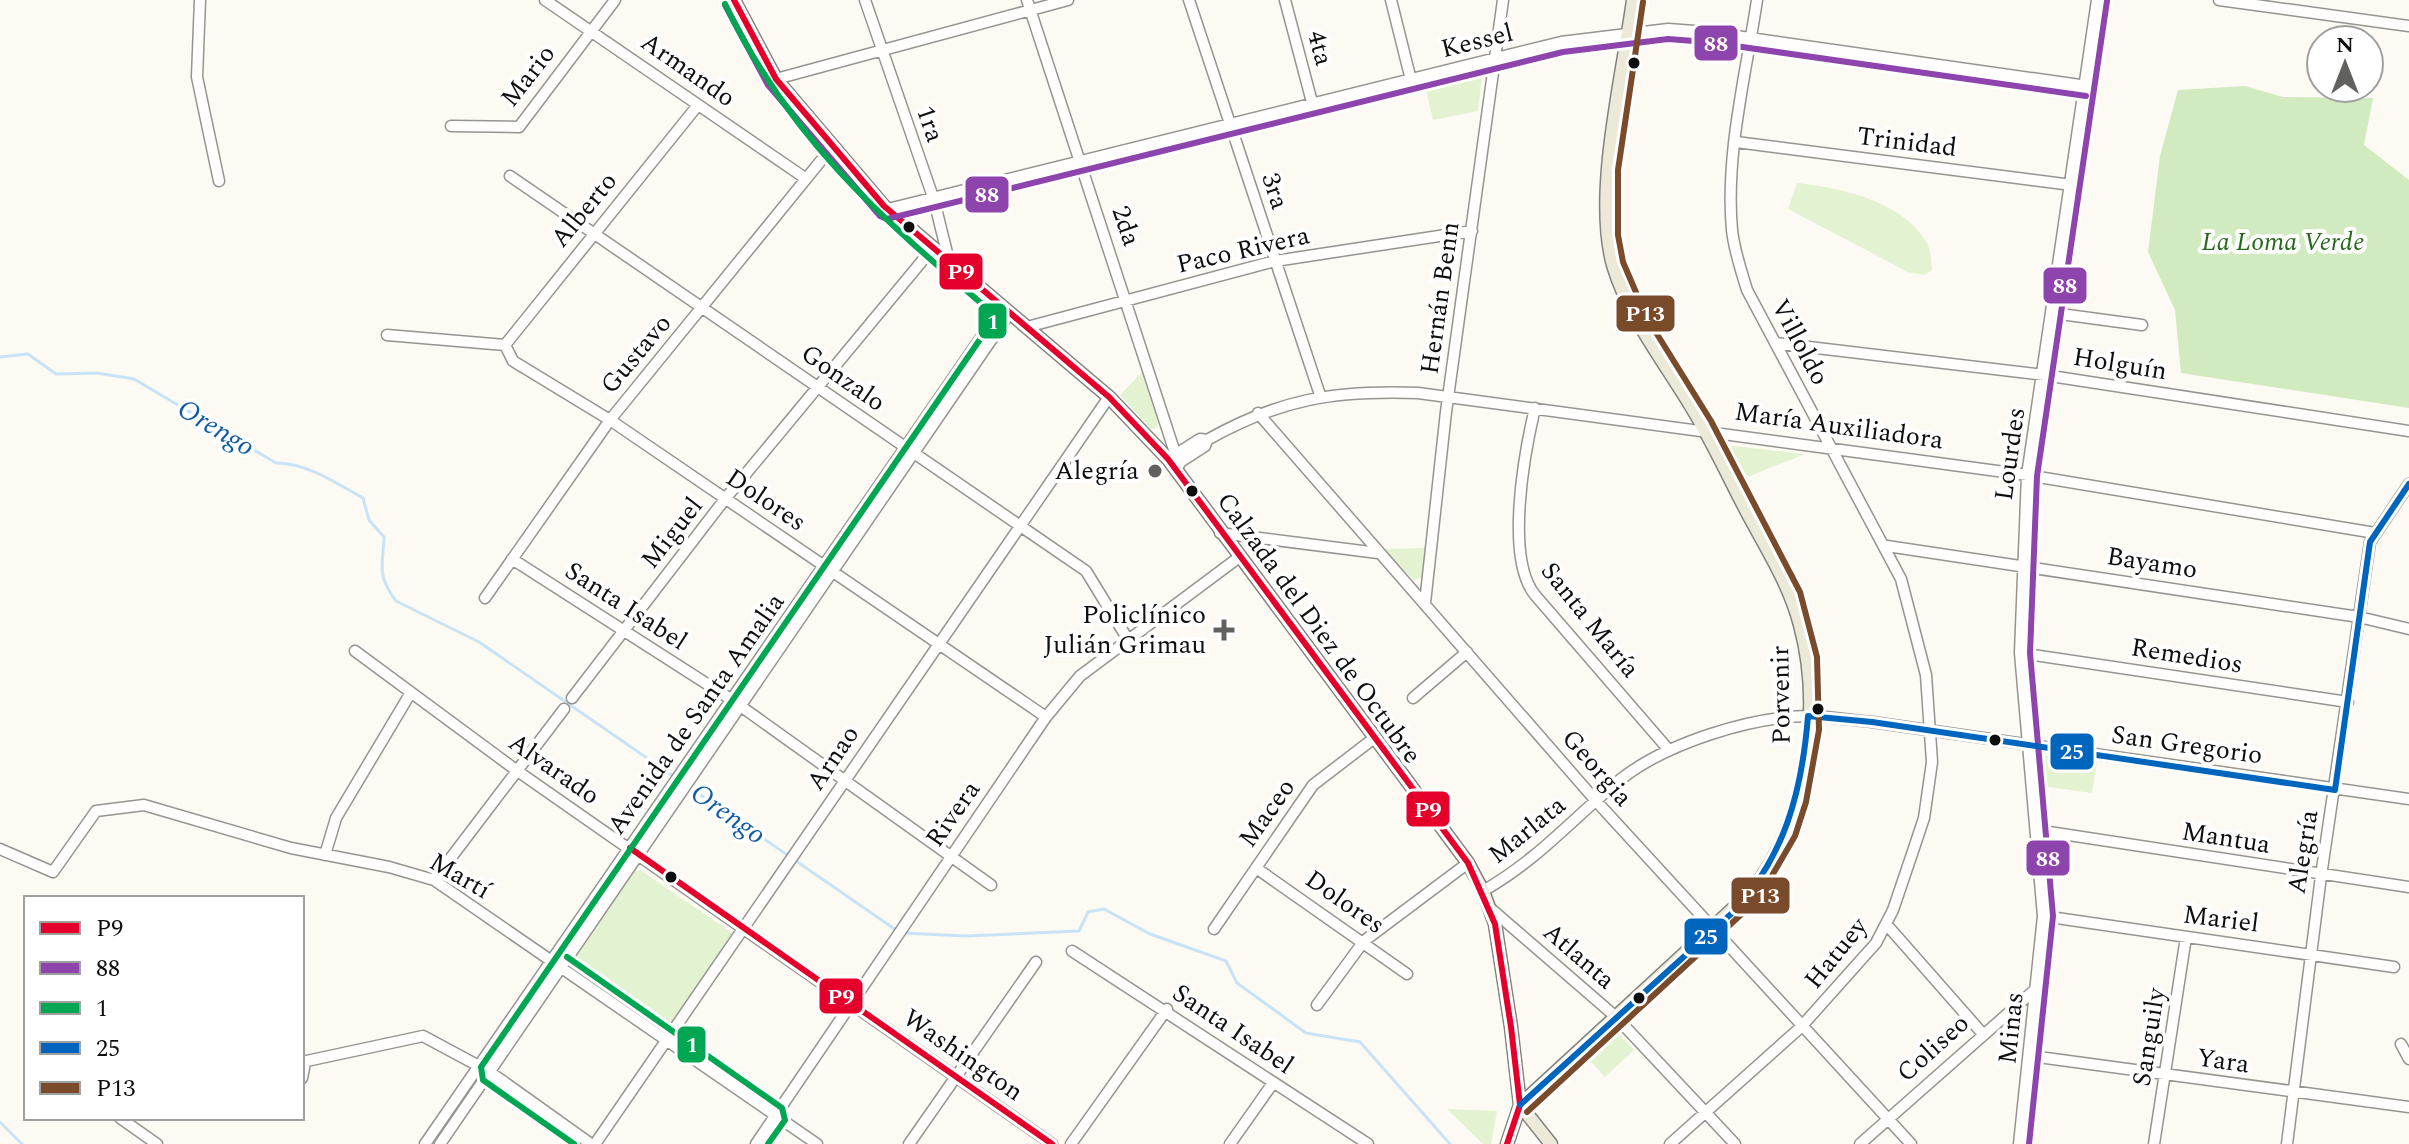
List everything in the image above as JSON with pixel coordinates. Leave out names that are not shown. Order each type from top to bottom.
[{"type":"main road","name":"Calzada del Diez de Octubre","points":[[734,0],[776,79],[888,209],[1109,397],[1173,458],[1185,482],[1238,558],[1468,863],[1490,908],[1499,944],[1520,1105]]},
{"type":"main road","name":"Porvenir","points":[[1520,1105],[1712,929],[1761,879],[1787,828],[1801,781],[1808,716],[1808,665],[1793,603],[1704,429],[1626,299],[1613,262],[1608,220],[1610,161],[1633,0]]},
{"type":"main road","points":[[1520,1105],[1551,1144]]},
{"type":"main road","points":[[1508,1143],[1520,1105]]},
{"type":"main road","points":[[1508,1143],[1521,1129],[1540,1132]]},
{"type":"street","points":[[200,0],[197,77],[219,181]]},
{"type":"street","name":"Armando","points":[[545,0],[805,178]]},
{"type":"street","name":"Mario","points":[[451,126],[519,127],[615,0]]},
{"type":"street","name":"1ra","points":[[865,0],[934,200],[949,263]]},
{"type":"street","points":[[776,79],[1028,5],[1068,0]]},
{"type":"street","name":"3ra","points":[[1189,0],[1320,395]]},
{"type":"street","name":"4ta","points":[[1285,0],[1313,106]]},
{"type":"street","points":[[1391,0],[1411,80]]},
{"type":"street","points":[[1495,0],[1500,22]]},
{"type":"street","name":"Hernán Benn","points":[[1425,603],[1449,397],[1503,0]]},
{"type":"street","name":"Villoldo","points":[[1757,0],[1736,142],[1732,198],[1735,245],[1747,290],[1887,546],[1901,579],[1921,648],[1930,730]]},
{"type":"street","name":"Lourdes","points":[[2043,916],[2020,653],[2021,564],[2027,475],[2087,86],[2097,0]]},
{"type":"street","points":[[2219,0],[2409,26]]},
{"type":"street","name":"2da","points":[[1028,5],[1128,300],[1173,458]]},
{"type":"street","name":"Kessel","points":[[888,209],[1561,42],[1629,33],[1668,29],[1752,37],[2087,86]]},
{"type":"street","name":"Alberto","points":[[505,345],[698,105]]},
{"type":"street","name":"Trinidad","points":[[1736,142],[2072,185]]},
{"type":"street","name":"Gustavo","points":[[485,598],[610,420],[832,147]]},
{"type":"street","name":"Gonzalo","points":[[510,176],[1086,571],[1127,638]]},
{"type":"street","name":"Paco Rivera","points":[[1027,327],[1275,261],[1472,231]]},
{"type":"street","name":"Miguel","points":[[572,698],[725,499],[932,249]]},
{"type":"street","name":"Avenida de Santa Amalia","points":[[425,1144],[556,964],[634,851],[672,787],[737,704],[1005,310]]},
{"type":"street","points":[[2053,313],[2142,325]]},
{"type":"street","points":[[387,335],[505,345]]},
{"type":"street","name":"Holguín","points":[[1775,343],[2044,375],[2409,431]]},
{"type":"street","name":"Dolores","points":[[505,345],[513,361],[610,420],[1046,717]]},
{"type":"street","name":"María Auxiliadora","points":[[1173,458],[1201,438],[1207,440],[1258,413],[1320,395],[1383,392],[1449,397],[1830,446],[2027,475],[2375,533]]},
{"type":"street","name":"Arnao","points":[[593,1144],[668,1043],[786,865],[1109,397]]},
{"type":"street","name":"Santa María","points":[[1535,408],[1518,541],[1522,573],[1535,595],[1668,749]]},
{"type":"street","name":"Georgia","points":[[1258,413],[1597,802],[1911,1144]]},
{"type":"street","name":"María Auxiliadora","points":[[1173,458],[1207,445],[1207,440]]},
{"type":"street","name":"Alegría","points":[[2287,1144],[2321,876],[2370,542],[2409,484]]},
{"type":"street","points":[[1220,533],[1378,553]]},
{"type":"street","name":"Bayamo","points":[[1887,546],[2359,617],[2409,629]]},
{"type":"street","name":"Rivera","points":[[756,1144],[1046,717],[1080,676],[1238,558]]},
{"type":"street","name":"Santa Isabel","points":[[512,559],[737,704],[991,885]]},
{"type":"street","name":"Alvarado","points":[[355,651],[516,770],[849,1003]]},
{"type":"street","points":[[1413,698],[1467,652]]},
{"type":"street","name":"Remedios","points":[[2020,653],[2348,702]]},
{"type":"street","points":[[325,855],[336,818],[410,694]]},
{"type":"street","name":"Avenida de Santa Amalia","points":[[634,851],[695,777],[737,704]]},
{"type":"street","points":[[434,880],[564,709]]},
{"type":"street","name":"San Gregorio","points":[[1597,802],[1622,779],[1668,749],[1729,730],[1808,716],[2026,743],[2409,799]]},
{"type":"street","name":"Hatuey","points":[[1670,1144],[1801,1027],[1866,957],[1887,925],[1924,818],[1932,762],[1930,730]]},
{"type":"street","name":"Maceo","points":[[1214,929],[1321,776],[1373,739]]},
{"type":"street","name":"Marlata","points":[[1483,891],[1521,869],[1597,802]]},
{"type":"street","name":"Martí","points":[[0,849],[53,872],[96,811],[144,805],[325,855],[389,867],[434,880],[817,1144]]},
{"type":"street","name":"Mantua","points":[[2036,830],[2321,876],[2409,887]]},
{"type":"street","points":[[1317,1005],[1364,941],[1468,863]]},
{"type":"street","name":"Dolores","points":[[1256,868],[1407,974]]},
{"type":"street","name":"Atlanta","points":[[1490,908],[1616,1017],[1735,1144]]},
{"type":"street","name":"Mariel","points":[[2043,916],[2394,967]]},
{"type":"street","name":"Minas","points":[[2019,1144],[2031,1056],[2043,916]]},
{"type":"street","points":[[1887,925],[1982,1033]]},
{"type":"street","name":"Sanguily","points":[[2154,1144],[2186,937]]},
{"type":"street","name":"Santa Isabel","points":[[1072,951],[1167,1009],[1368,1144]]},
{"type":"street","points":[[909,1144],[1036,962]]},
{"type":"street","name":"Avenida de Santa Amalia","points":[[440,1144],[490,1072],[556,964]]},
{"type":"street","name":"Coliseo","points":[[1860,1144],[1982,1033],[2038,987]]},
{"type":"street","name":"Washington","points":[[849,1003],[1052,1144]]},
{"type":"street","points":[[1071,1144],[1167,1009]]},
{"type":"street","points":[[304,1063],[416,1036],[429,1039],[490,1072],[593,1144]]},
{"type":"street","points":[[2401,1044],[2409,1059]]},
{"type":"street","name":"Yara","points":[[2031,1056],[2409,1107]]},
{"type":"street","points":[[1230,1144],[1273,1083]]},
{"type":"street","points":[[123,1120],[157,1144]]},
{"type":"green space","points":[[1483,68],[1478,111],[1433,120],[1424,81]]},
{"type":"green space","name":"La Loma Verde","points":[[2245,86],[2283,97],[2305,97],[2305,104],[2372,104],[2364,145],[2409,180],[2409,408],[2181,373],[2175,310],[2148,252],[2160,156],[2178,90]]},
{"type":"green space","points":[[1797,183],[1852,193],[1904,217],[1928,245],[1932,270],[1925,275],[1908,272],[1788,209]]},
{"type":"green space","points":[[1142,372],[1158,422],[1157,428],[1151,429],[1120,395]]},
{"type":"green space","points":[[1723,445],[1805,454],[1742,479]]},
{"type":"green space","points":[[1425,548],[1423,577],[1414,580],[1384,549]]},
{"type":"green space","points":[[2036,754],[2097,762],[2092,793],[2041,786]]},
{"type":"green space","points":[[640,870],[734,934],[668,1034],[659,1033],[573,974],[570,967],[632,873]]},
{"type":"green space","points":[[1613,1028],[1634,1050],[1605,1077],[1584,1054]]},
{"type":"green space","points":[[1447,1109],[1497,1111],[1491,1144],[1483,1144]]},
{"type":"waterway","name":"Orengo","points":[[0,357],[28,354],[56,374],[97,373],[134,379],[276,463],[310,470],[363,498],[369,520],[384,537],[383,577],[396,601],[479,642],[896,930]]},
{"type":"waterway","name":"Orengo","points":[[903,933],[966,936],[1079,931],[1088,912],[1104,909],[1150,934],[1226,961],[1237,983],[1306,1033],[1360,1042],[1450,1144]]},
{"type":"waterway","points":[[0,1122],[22,1144]]},
{"type":"transit line","name":"P9","points":[[734,0],[776,79],[884,206],[1109,397],[1168,459],[1468,863],[1495,924],[1511,1027],[1520,1105],[1507,1144]]},
{"type":"transit line","name":"88","points":[[2029,1144],[2053,916],[2030,653],[2037,476],[2107,1]]},
{"type":"transit line","name":"P13","points":[[1527,1112],[1759,898],[1795,836],[1806,802],[1819,730],[1817,657],[1800,592],[1711,421],[1647,318],[1623,262],[1618,235],[1618,170],[1643,2]]},
{"type":"transit line","name":"1","points":[[574,1144],[483,1080],[481,1067],[996,316],[878,211],[810,138],[751,53],[725,4]]},
{"type":"transit line","name":"88","points":[[725,5],[768,85],[880,216],[887,219],[1563,52],[1668,39],[2086,96]]},
{"type":"transit line","name":"25","points":[[2335,790],[2370,542],[2409,484]]},
{"type":"transit line","name":"25","points":[[1808,716],[1872,722],[2335,790]]},
{"type":"transit line","name":"25","points":[[1520,1105],[1731,914],[1750,892],[1778,847],[1788,822],[1801,771],[1808,716]]},
{"type":"transit line","name":"P9","points":[[630,848],[1052,1144]]},
{"type":"transit line","name":"1","points":[[567,957],[782,1108],[785,1120],[768,1144]]},
{"type":"place","name":"Alegría","points":[[1155,471]]},
{"type":"place","name":"Policlínico Julián Grimau","points":[[1224,630]]}]
